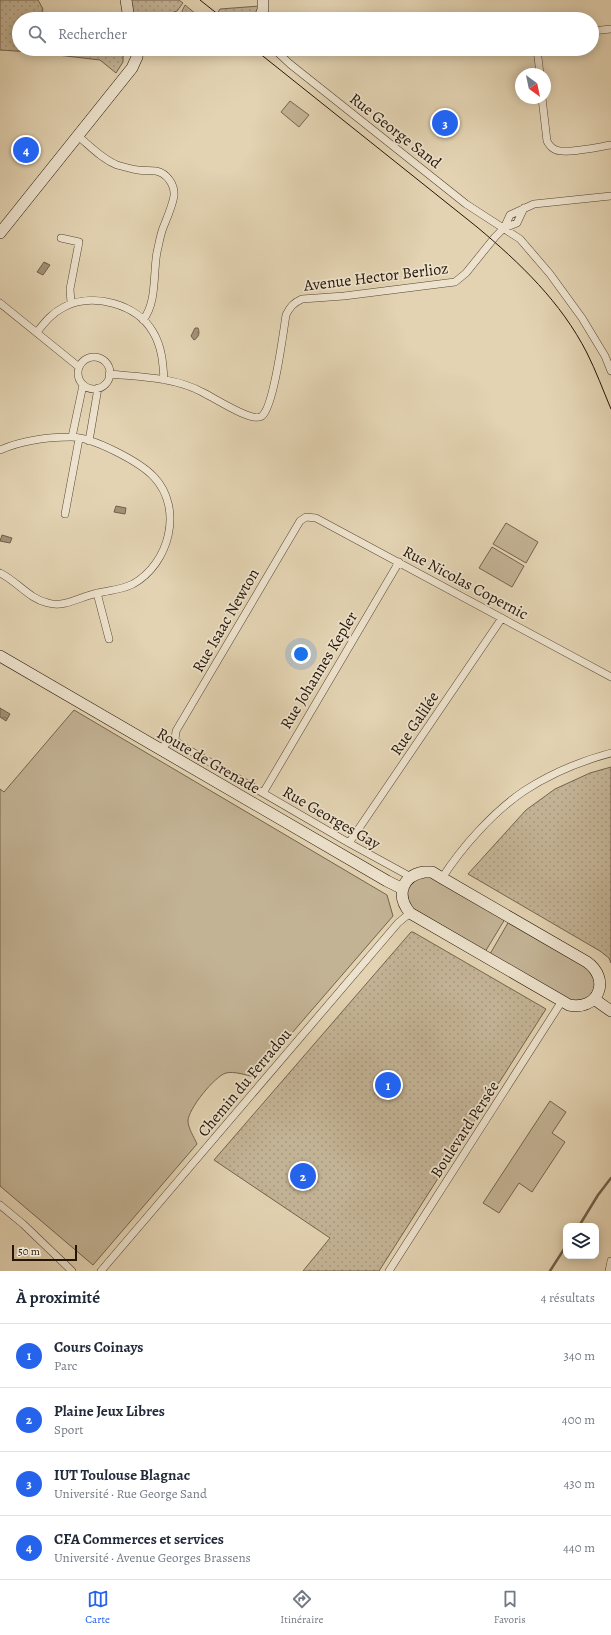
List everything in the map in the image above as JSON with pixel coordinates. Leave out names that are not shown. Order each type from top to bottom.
[{"type":"main road","points":[[126,0],[127,12]]},
{"type":"main road","points":[[0,233],[132,68],[134,56]]},
{"type":"main road","name":"Route de Grenade","points":[[0,656],[159,750],[403,889]]},
{"type":"main road","points":[[432,872],[594,966],[599,975],[600,985],[597,995],[589,1003],[578,1006],[569,1005],[410,913],[403,902],[403,889],[411,877],[417,873],[432,872]]},
{"type":"main road","points":[[594,999],[611,1011]]},
{"type":"street","points":[[599,30],[611,29]]},
{"type":"street","name":"Rue George Sand","points":[[281,56],[466,204],[520,239],[550,274],[582,318],[611,371]]},
{"type":"street","points":[[538,56],[539,68]]},
{"type":"street","points":[[543,104],[547,141],[550,147],[555,150],[564,151],[611,145]]},
{"type":"street","points":[[78,136],[117,165],[128,168],[158,171],[171,182],[174,189],[173,200],[162,230],[154,272],[150,309],[143,320]]},
{"type":"street","points":[[504,228],[510,215],[534,204],[611,196]]},
{"type":"street","name":"Avenue Hector Berlioz","points":[[110,374],[164,380],[189,386],[249,417],[260,418],[270,402],[286,315],[296,302],[302,299],[344,296],[455,282],[466,274],[495,237],[504,228]]},
{"type":"street","points":[[61,238],[79,242],[70,289],[71,303]]},
{"type":"street","points":[[37,332],[54,313],[71,303],[100,301],[110,302],[122,306],[143,320],[151,329],[158,342],[163,365],[164,380]]},
{"type":"street","points":[[0,303],[79,367]]},
{"type":"street","points":[[88,358],[94,358],[105,362],[110,374],[104,385],[98,388],[88,388],[79,380],[78,373],[79,367],[83,362],[88,358]]},
{"type":"street","points":[[65,514],[83,385]]},
{"type":"street","points":[[89,441],[98,388]]},
{"type":"street","points":[[0,573],[28,593],[46,603],[54,605],[64,604],[97,593],[124,588],[146,574],[157,561],[166,546],[170,516],[165,496],[155,478],[141,465],[89,441],[75,438],[42,440],[1,447]]},
{"type":"street","name":"Rue Nicolas Copernic","points":[[306,517],[311,516],[316,518],[611,677]]},
{"type":"street","name":"Rue Isaac Newton","points":[[175,740],[176,730],[266,576],[295,528],[300,521],[306,517]]},
{"type":"street","name":"Rue Johannes Kepler","points":[[263,793],[399,562]]},
{"type":"street","points":[[97,593],[109,639]]},
{"type":"street","name":"Rue Galilée","points":[[349,843],[502,618]]},
{"type":"street","points":[[159,750],[167,743],[175,740]]},
{"type":"street","name":"Rue Georges Gay","points":[[175,740],[182,746],[349,843],[411,877]]},
{"type":"street","points":[[442,878],[454,860],[492,817],[524,791],[566,768],[611,753]]},
{"type":"street","name":"Chemin du Ferradou","points":[[101,1271],[398,924],[410,913]]},
{"type":"street","name":"Boulevard Persée","points":[[389,1271],[562,1001]]},
{"type":"street","points":[[0,1205],[23,1224],[72,1271]]},
{"type":"street","points":[[609,1271],[611,1262]]},
{"type":"shaded area","points":[[0,0],[38,0],[43,9],[42,12],[12,12],[12,51],[0,50]]},
{"type":"shaded area","points":[[131,0],[179,0],[183,3],[177,11],[174,12],[132,12]]},
{"type":"shaded area","points":[[185,5],[194,12],[182,12]]},
{"type":"shaded area","points":[[260,6],[257,12],[218,12],[220,9]]},
{"type":"shaded area","points":[[66,56],[123,56],[123,62],[116,73],[100,60]]},
{"type":"shaded area","points":[[290,101],[309,115],[299,127],[281,112]]},
{"type":"shaded area","points":[[506,523],[538,542],[526,563],[493,544]]},
{"type":"shaded area","points":[[492,547],[524,566],[512,587],[479,568]]},
{"type":"shaded area","points":[[74,710],[387,895],[393,916],[254,1077],[236,1073],[226,1073],[221,1075],[209,1086],[197,1101],[189,1116],[188,1124],[197,1144],[93,1265],[0,1186],[0,789],[4,792]]},
{"type":"shaded area","points":[[611,767],[611,963],[609,958],[600,951],[468,874],[526,810],[555,789],[590,773]]},
{"type":"shaded area","points":[[429,876],[505,919],[485,952],[409,906],[407,889],[418,878]]},
{"type":"shaded area","points":[[509,921],[593,971],[596,986],[588,999],[571,1001],[490,954]]},
{"type":"shaded area","points":[[411,932],[546,1009],[379,1271],[303,1271],[330,1238],[214,1160]]},
{"type":"shaded area","points":[[550,1101],[566,1112],[552,1133],[565,1142],[532,1192],[519,1183],[499,1213],[483,1203]]},
{"type":"water","points":[[44,262],[50,265],[43,275],[37,272]]},
{"type":"water","points":[[195,328],[198,328],[199,333],[197,338],[194,340],[191,336]]},
{"type":"water","points":[[116,506],[126,508],[125,514],[114,512]]},
{"type":"water","points":[[2,535],[12,538],[10,543],[0,541]]},
{"type":"water","points":[[0,708],[10,714],[6,721],[0,717]]},
{"type":"waterway","points":[[581,1223],[598,1195],[611,1178]]},
{"type":"waterway","points":[[550,1271],[563,1251]]},
{"type":"tram line","points":[[200,0],[215,12]]},
{"type":"tram line","points":[[263,56],[477,227],[524,269],[552,300],[577,334],[587,353],[611,409]]},
{"type":"place","name":"IUT Toulouse Blagnac","points":[[445,123]]},
{"type":"place","name":"CFA Commerces et services","points":[[26,150]]},
{"type":"place","name":"Cours Coinays","points":[[388,1085]]},
{"type":"place","name":"Plaine Jeux Libres","points":[[303,1176]]}]
